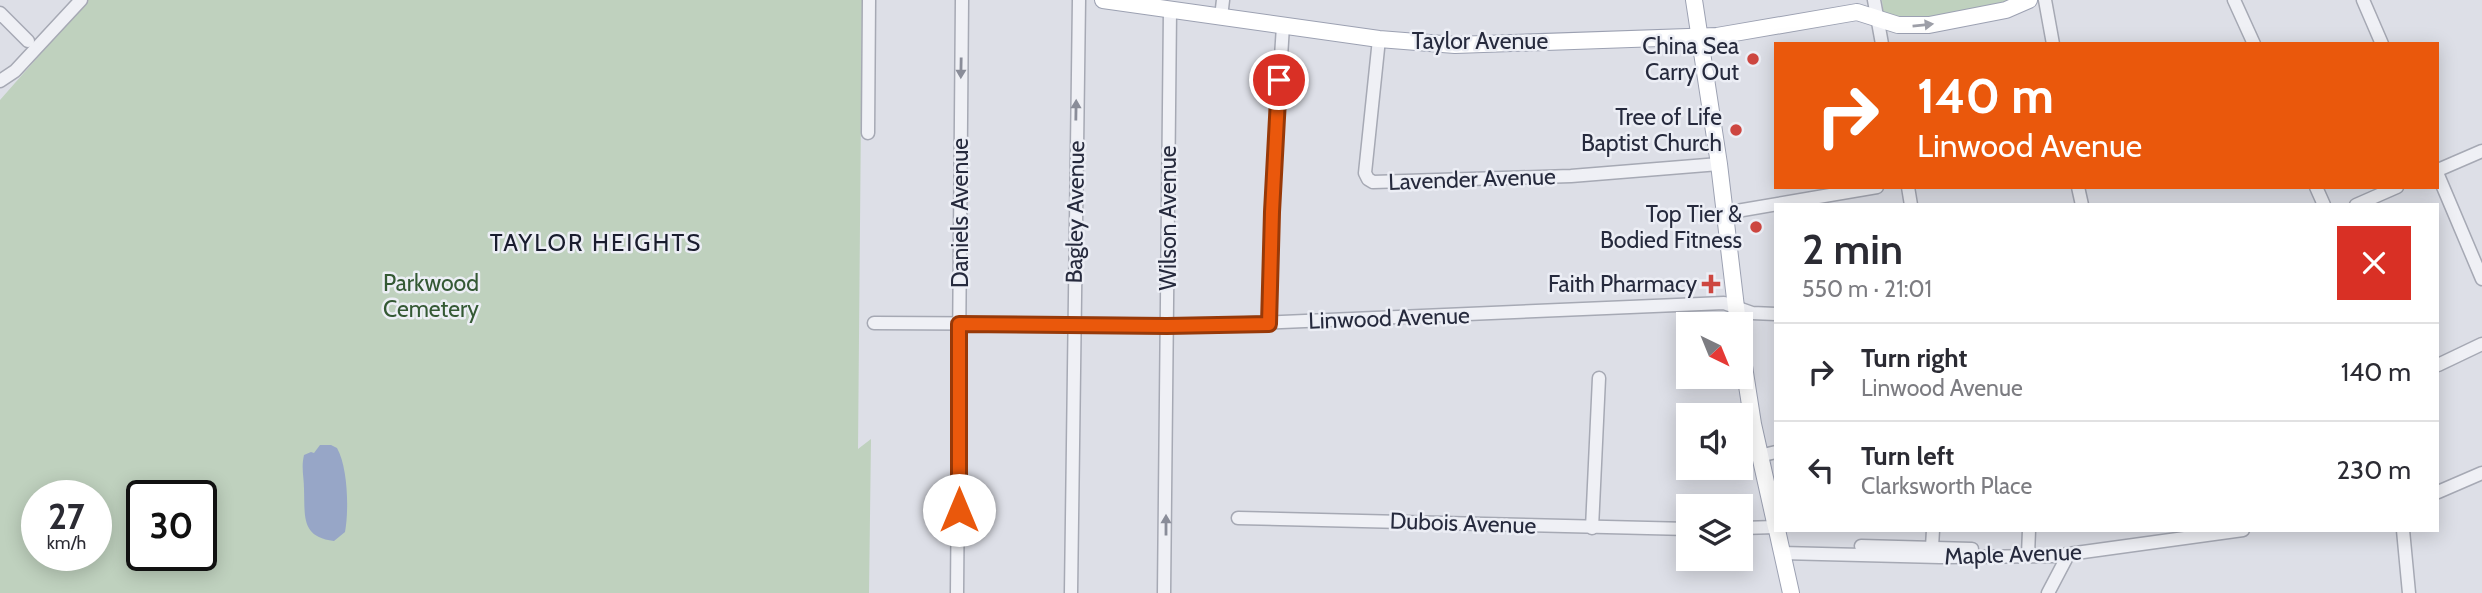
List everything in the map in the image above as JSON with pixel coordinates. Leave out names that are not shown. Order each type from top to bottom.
[{"type":"main road","name":"Taylor Avenue","points":[[1103,0],[1378,39],[1455,45],[1700,37],[1857,12],[1898,25],[1929,25],[2006,10],[2029,0]]},
{"type":"main road","points":[[1694,0],[1726,213],[1737,312]]},
{"type":"main road","points":[[1857,12],[1872,0]]},
{"type":"main road","points":[[1748,389],[1759,456],[1774,517]]},
{"type":"main road","points":[[1779,537],[1791,593]]},
{"type":"street","points":[[0,81],[15,71],[81,0]]},
{"type":"street","points":[[868,133],[869,0]]},
{"type":"street","name":"Daniels Avenue","points":[[957,593],[962,0]]},
{"type":"street","name":"Bagley Avenue","points":[[1071,593],[1079,0]]},
{"type":"street","points":[[1221,17],[1223,0]]},
{"type":"street","points":[[1872,0],[1882,42]]},
{"type":"street","points":[[2045,0],[2053,42]]},
{"type":"street","points":[[2234,0],[2253,42]]},
{"type":"street","points":[[2363,0],[2381,42]]},
{"type":"street","name":"Wilson Avenue","points":[[1164,593],[1170,11]]},
{"type":"street","points":[[0,13],[28,41]]},
{"type":"street","points":[[1269,324],[1272,212],[1283,26]]},
{"type":"street","name":"Lavender Avenue","points":[[1378,39],[1365,173],[1373,182],[1571,176],[1719,164]]},
{"type":"street","points":[[2439,170],[2482,151]]},
{"type":"street","points":[[2439,177],[2482,279]]},
{"type":"street","points":[[1784,203],[1865,189]]},
{"type":"street","points":[[2361,203],[2392,189]]},
{"type":"street","points":[[1726,213],[1774,205]]},
{"type":"street","name":"Linwood Avenue","points":[[874,323],[1167,326],[1269,324],[1724,303],[1733,312]]},
{"type":"street","name":"Linwood Avenue","points":[[1754,313],[1774,314]]},
{"type":"street","points":[[2439,365],[2482,344]]},
{"type":"street","points":[[1592,528],[1599,378]]},
{"type":"street","points":[[1759,456],[1774,452]]},
{"type":"street","points":[[2439,492],[2482,472]]},
{"type":"street","name":"Dubois Avenue","points":[[1238,518],[1676,529]]},
{"type":"street","points":[[1753,531],[1779,537],[1932,547],[1952,552]]},
{"type":"street","points":[[1932,547],[1933,532]]},
{"type":"street","points":[[2028,555],[2029,532]]},
{"type":"street","name":"Maple Avenue","points":[[1779,537],[1952,552],[2068,555],[2229,532]]},
{"type":"street","points":[[2403,532],[2409,593]]},
{"type":"street","points":[[2048,593],[2068,555]]},
{"type":"green space","name":"Parkwood Cemetery","points":[[88,0],[862,0],[858,449],[871,439],[869,593],[0,593],[0,100]]},
{"type":"green space","points":[[1882,0],[2024,0],[1913,23],[1888,18],[1883,11]]},
{"type":"water","points":[[320,445],[337,448],[345,477],[345,532],[334,541],[316,535],[310,530],[305,517],[304,455],[314,453]]},
{"type":"place","name":"China Sea Carry Out","points":[[1753,59]]},
{"type":"place","name":"Tree of Life Baptist Church","points":[[1736,130]]},
{"type":"place","name":"Top Tier & Bodied Fitness","points":[[1756,227]]},
{"type":"place","name":"Faith Pharmacy","points":[[1711,284]]},
{"type":"district","name":"TAYLOR HEIGHTS","points":[[596,242]]},
{"type":"route","points":[[959,510],[959,324],[1269,324],[1279,80]]}]
